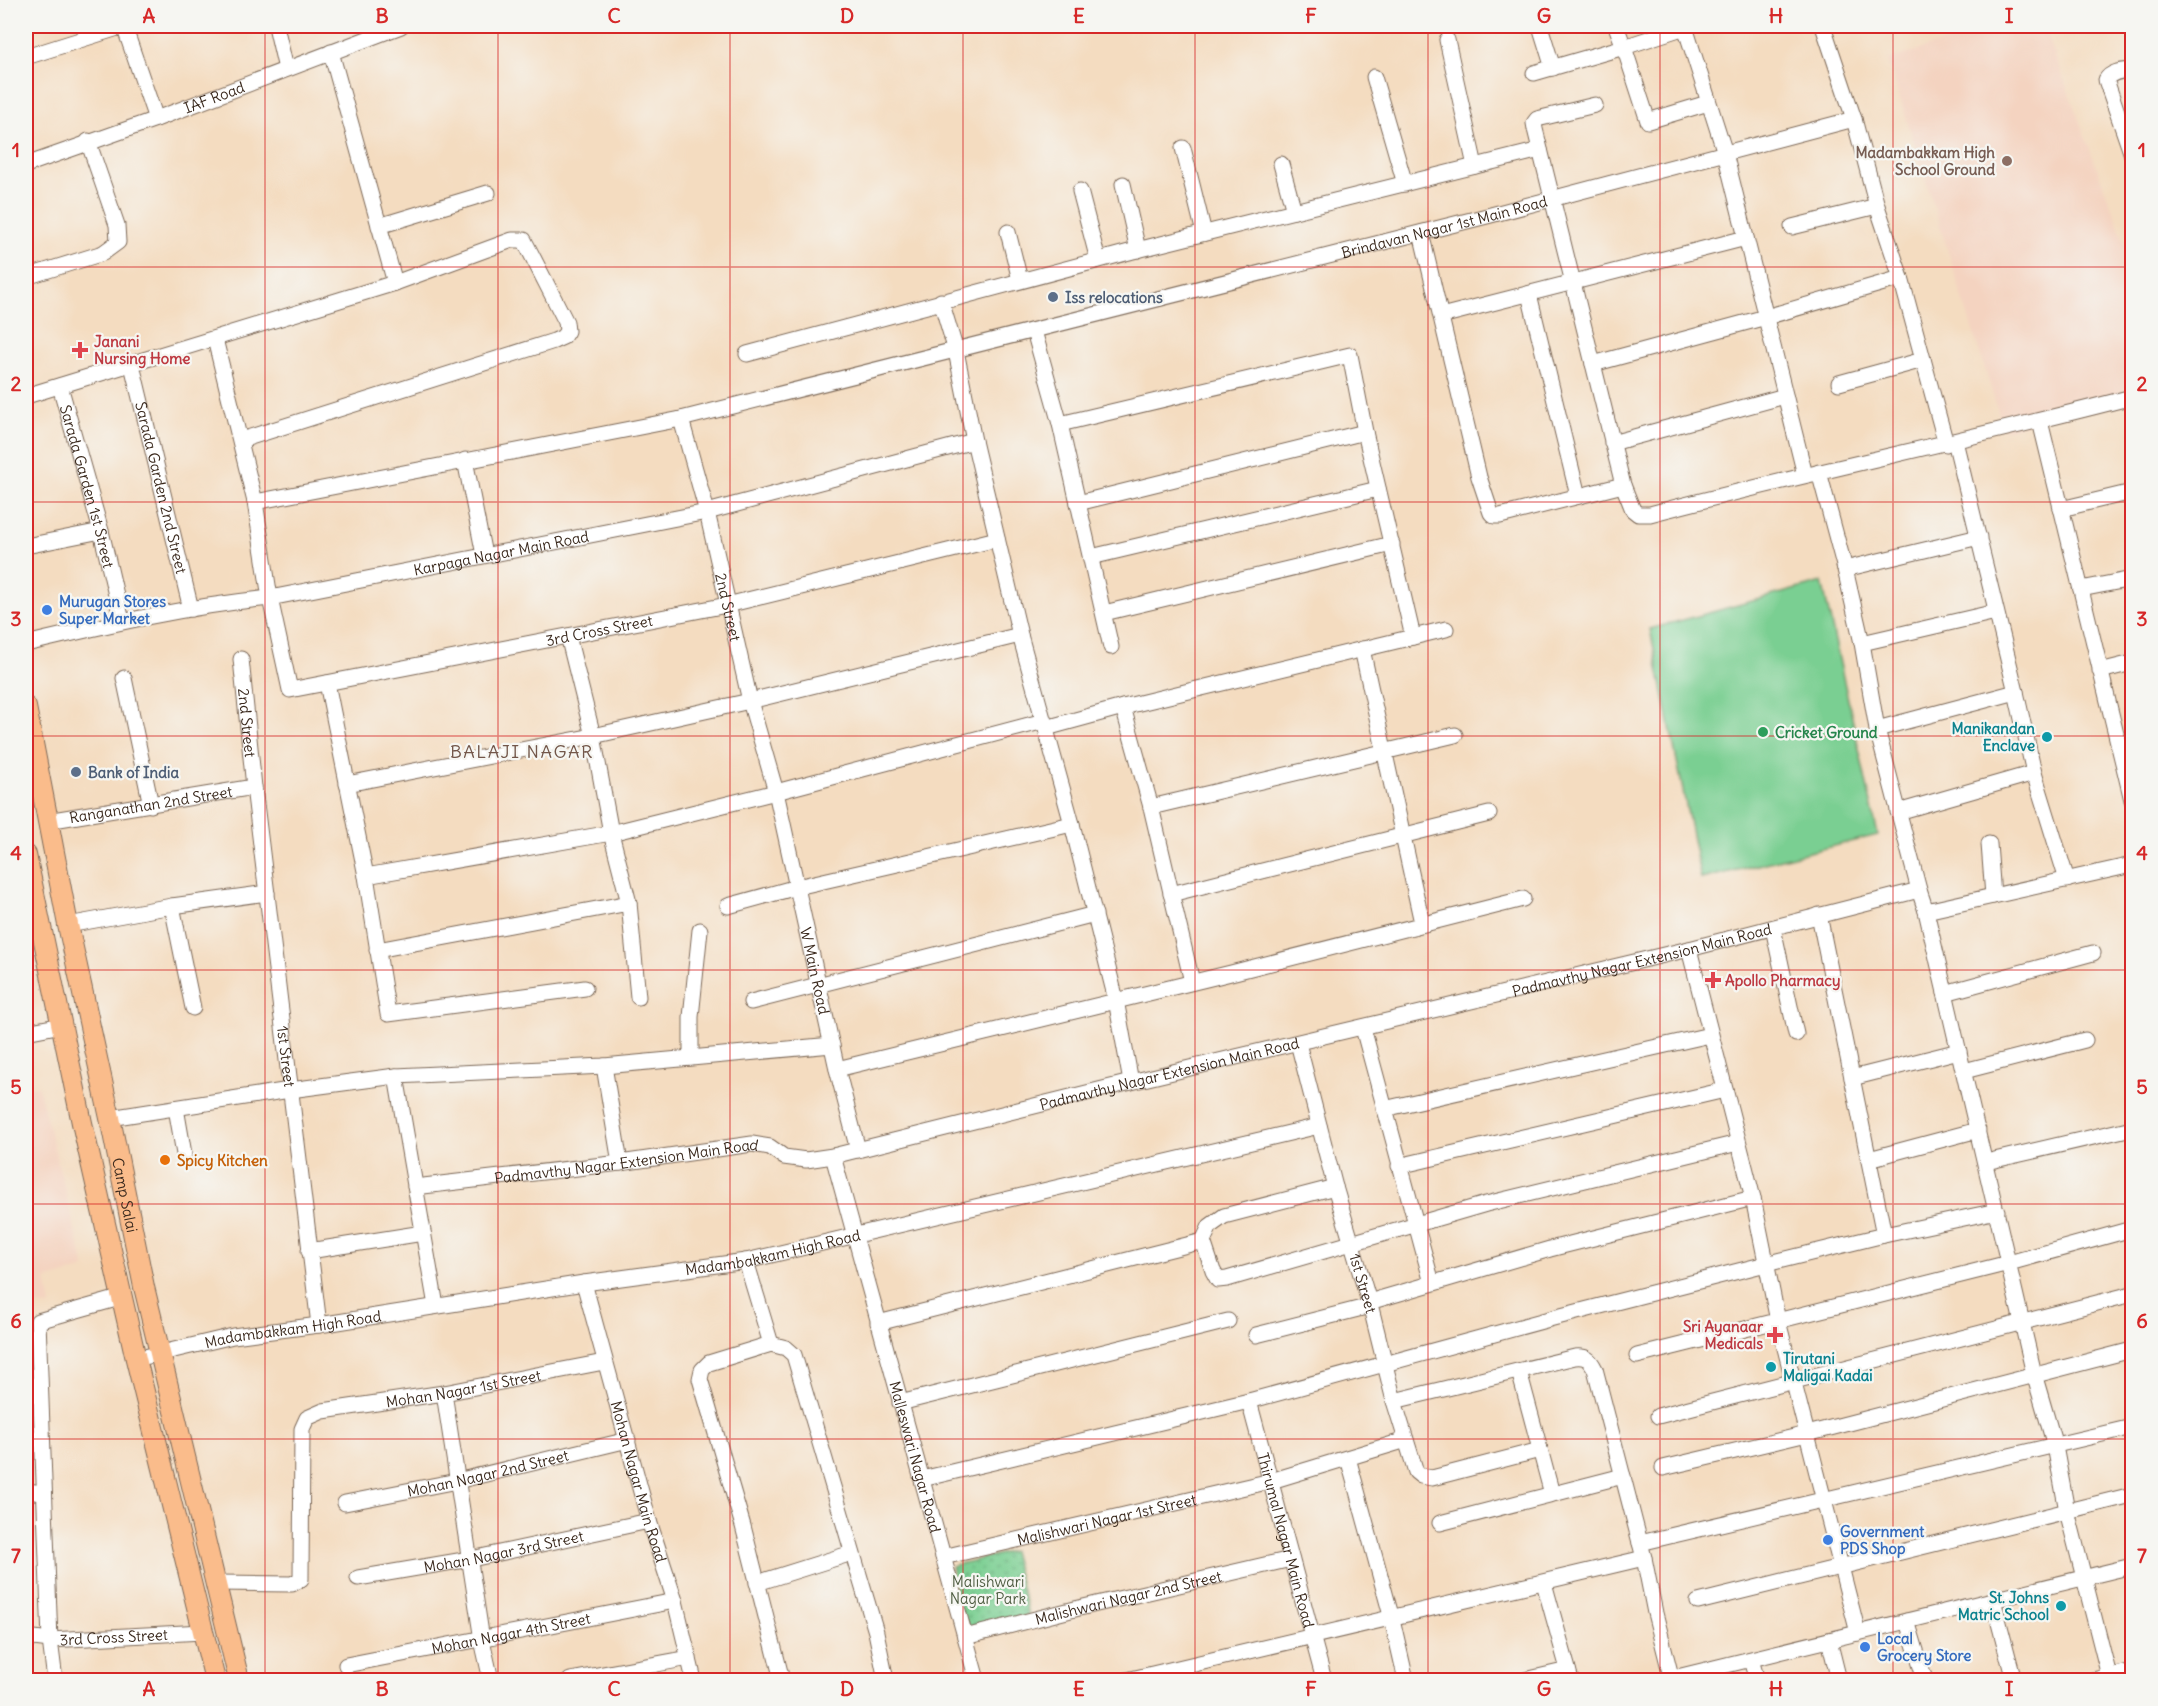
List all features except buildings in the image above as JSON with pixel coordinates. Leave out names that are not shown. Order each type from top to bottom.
[{"type":"main road","name":"Camp Salai","points":[[26,707],[68,925],[159,1355],[239,1680]]},
{"type":"main road","name":"Camp Salai","points":[[26,855],[33,931],[62,1024],[136,1359],[215,1680]]},
{"type":"street","points":[[26,57],[124,26],[156,119]]},
{"type":"street","points":[[276,26],[286,69]]},
{"type":"street","name":"IAF Road","points":[[26,165],[88,141],[156,119],[401,26]]},
{"type":"street","points":[[1540,26],[1553,68]]},
{"type":"street","points":[[1616,26],[1648,121],[1708,103]]},
{"type":"street","points":[[1534,73],[1688,26],[1708,103],[1725,153],[1785,396],[1845,569],[1862,643],[1877,729],[1926,911],[2034,1374],[2055,1446],[2067,1511],[2109,1676]]},
{"type":"street","points":[[1824,26],[1854,119],[1877,206],[1901,278],[1923,360],[1951,442],[1979,537],[2034,773],[2067,880]]},
{"type":"street","points":[[1447,40],[1475,166]]},
{"type":"street","points":[[331,52],[394,283]]},
{"type":"street","points":[[2133,70],[2110,75],[2106,85],[2133,155]]},
{"type":"street","points":[[1374,77],[1405,184]]},
{"type":"street","points":[[1595,105],[1537,119],[1534,123],[1623,485],[1633,510],[1641,515],[2133,397]]},
{"type":"street","name":"Brindavan Nagar 1st Main Road","points":[[255,502],[681,419],[1421,233],[1854,119]]},
{"type":"street","points":[[26,277],[103,253],[118,242],[117,225],[88,141]]},
{"type":"street","points":[[1184,148],[1204,233]]},
{"type":"street","points":[[747,354],[1020,280],[1540,150]]},
{"type":"street","points":[[1281,164],[1294,211]]},
{"type":"street","points":[[1123,184],[1138,250]]},
{"type":"street","points":[[1080,191],[1098,260]]},
{"type":"street","points":[[379,226],[488,193]]},
{"type":"street","points":[[1792,227],[1877,206]]},
{"type":"street","points":[[1008,231],[1020,280]]},
{"type":"street","points":[[1421,233],[1479,477],[1491,513],[1494,516],[1500,516],[1623,485]]},
{"type":"street","points":[[1441,316],[1746,238]]},
{"type":"street","points":[[26,396],[394,283],[507,241],[524,240],[566,322],[567,331],[563,337],[241,440]]},
{"type":"street","points":[[1593,364],[1901,278]]},
{"type":"street","points":[[1529,294],[1578,496]]},
{"type":"street","points":[[941,301],[956,351],[974,441],[1020,635],[1072,824],[1116,1000],[1131,1082]]},
{"type":"street","points":[[1034,331],[1060,424],[1111,647]]},
{"type":"street","points":[[215,339],[255,502],[270,597]]},
{"type":"street","points":[[1060,424],[1350,355],[1365,432],[1413,637]]},
{"type":"street","points":[[1839,382],[1923,360]]},
{"type":"street","name":"Sarada Garden 2nd Street","points":[[132,364],[191,609]]},
{"type":"street","name":"Sarada Garden 1st Street","points":[[60,386],[122,621]]},
{"type":"street","points":[[1612,443],[1785,396]]},
{"type":"street","name":"2nd Street","points":[[681,419],[706,512],[750,701],[776,792]]},
{"type":"street","points":[[2040,421],[2100,671],[2127,753],[2133,800]]},
{"type":"street","points":[[1078,503],[1365,432]]},
{"type":"street","name":"Karpaga Nagar Main Road","points":[[26,644],[122,621],[270,597],[706,512],[974,441]]},
{"type":"street","points":[[465,460],[484,555]]},
{"type":"street","points":[[1091,557],[1378,489]]},
{"type":"street","points":[[2061,509],[2133,492]]},
{"type":"street","points":[[26,546],[100,531]]},
{"type":"street","points":[[1845,569],[1979,537]]},
{"type":"street","name":"3rd Cross Street","points":[[270,597],[290,690],[727,605],[997,539]]},
{"type":"street","points":[[1104,613],[1392,544]]},
{"type":"street","points":[[2081,589],[2133,579]]},
{"type":"street","points":[[1862,643],[1996,612]]},
{"type":"street","points":[[366,876],[611,833],[1045,725],[1446,629]]},
{"type":"street","points":[[347,784],[593,736],[750,701],[1020,635]]},
{"type":"street","points":[[568,636],[593,736],[611,833],[629,903],[638,997]]},
{"type":"street","points":[[1362,649],[1422,923]]},
{"type":"street","name":"2nd Street","points":[[241,659],[254,787]]},
{"type":"street","points":[[2100,671],[2133,663]]},
{"type":"street","points":[[124,678],[151,805]]},
{"type":"street","points":[[327,683],[366,876],[388,1014],[585,988]]},
{"type":"street","points":[[1877,729],[2016,692]]},
{"type":"street","points":[[1124,707],[1151,807],[1192,982]]},
{"type":"street","points":[[1151,807],[1455,735]]},
{"type":"street","points":[[1898,812],[2034,773]]},
{"type":"street","name":"Ranganathan 2nd Street","points":[[47,821],[254,787]]},
{"type":"street","name":"1st Street","points":[[254,787],[319,1325]]},
{"type":"street","name":"W Main Road","points":[[776,792],[820,983],[837,1069],[858,1150]]},
{"type":"street","points":[[1171,894],[1489,814]]},
{"type":"street","points":[[728,906],[797,887],[1072,824]]},
{"type":"street","points":[[1989,844],[1993,896]]},
{"type":"street","points":[[1926,911],[2133,865]]},
{"type":"street","name":"Padmavthy Nagar Extension Main Road","points":[[415,1187],[620,1163],[752,1144],[770,1147],[784,1157],[806,1160],[833,1156],[1131,1082],[1689,950],[1919,890]]},
{"type":"street","points":[[68,925],[267,892]]},
{"type":"street","points":[[837,1069],[1523,899]]},
{"type":"street","points":[[377,950],[629,903]]},
{"type":"street","points":[[172,906],[193,1008]]},
{"type":"street","points":[[750,1002],[1095,914]]},
{"type":"street","points":[[1819,915],[1884,1235]]},
{"type":"street","points":[[1773,928],[1796,1034]]},
{"type":"street","points":[[691,1058],[691,1017],[700,930]]},
{"type":"street","points":[[1689,950],[1753,1198],[1778,1321],[1858,1633]]},
{"type":"street","points":[[1945,993],[2093,953]]},
{"type":"street","points":[[26,1032],[62,1024]]},
{"type":"street","points":[[1363,1028],[1432,1283]]},
{"type":"street","points":[[1384,1108],[1710,1035]]},
{"type":"street","points":[[1964,1071],[2085,1040]]},
{"type":"street","points":[[1298,1043],[1319,1126]]},
{"type":"street","points":[[110,1118],[396,1076],[604,1066],[832,1045]]},
{"type":"street","points":[[1852,1078],[1959,1051]]},
{"type":"street","points":[[604,1066],[620,1163]]},
{"type":"street","points":[[396,1076],[436,1306]]},
{"type":"street","points":[[1400,1166],[1725,1090]]},
{"type":"street","points":[[176,1108],[184,1154]]},
{"type":"street","name":"1st Street","points":[[1319,1126],[1370,1304],[1394,1401],[1416,1472],[1426,1478],[1540,1450]]},
{"type":"street","name":"Madambakkam High Road","points":[[136,1359],[233,1336],[746,1261],[1319,1126]]},
{"type":"street","points":[[1986,1162],[2133,1128]]},
{"type":"street","points":[[1869,1159],[1978,1130]]},
{"type":"street","points":[[1335,1187],[1224,1216],[1210,1226],[1203,1241],[1218,1280],[1353,1244],[1486,1204],[1738,1143]]},
{"type":"street","name":"Malleswari Nagar Road","points":[[833,1156],[977,1680]]},
{"type":"street","points":[[1256,1335],[1370,1304],[1432,1283],[1550,1249],[1753,1198]]},
{"type":"street","points":[[922,1479],[1249,1401],[1553,1318],[1766,1264],[1884,1235],[1997,1212]]},
{"type":"street","points":[[1637,1356],[2009,1263],[2133,1229]]},
{"type":"street","points":[[309,1251],[423,1233]]},
{"type":"street","points":[[878,1323],[1203,1241]]},
{"type":"street","points":[[746,1261],[771,1344]]},
{"type":"street","name":"Mohan Nagar Main Road","points":[[584,1283],[649,1521],[675,1601],[694,1680]]},
{"type":"street","points":[[1658,1416],[2133,1294]]},
{"type":"street","points":[[55,1680],[50,1640],[42,1440],[33,1387],[32,1345],[38,1321],[123,1297]]},
{"type":"street","points":[[900,1403],[1228,1321]]},
{"type":"street","points":[[782,1680],[700,1379],[702,1370],[709,1364],[771,1344],[786,1348],[794,1355],[876,1632],[886,1680]]},
{"type":"street","points":[[1663,1468],[1807,1434],[2133,1350]]},
{"type":"street","points":[[1394,1401],[1575,1357],[1587,1358],[1591,1362],[1595,1369],[1644,1558],[1670,1680],[2133,1566]]},
{"type":"street","name":"Mohan Nagar 1st Street","points":[[216,1583],[292,1584],[300,1579],[302,1429],[307,1418],[323,1411],[444,1393],[604,1362]]},
{"type":"street","points":[[1520,1371],[1552,1494]]},
{"type":"street","points":[[444,1393],[468,1559],[491,1680]]},
{"type":"street","name":"Thirumal Nagar Main Road","points":[[1249,1401],[1324,1680]]},
{"type":"street","points":[[1640,1543],[2133,1426]]},
{"type":"street","points":[[26,1437],[42,1440]]},
{"type":"street","name":"Mohan Nagar 2nd Street","points":[[345,1503],[457,1481],[628,1440]]},
{"type":"street","name":"Malishwari Nagar 1st Street","points":[[943,1557],[1270,1481],[1406,1440]]},
{"type":"street","points":[[1348,1458],[1392,1619],[1406,1680]]},
{"type":"street","points":[[1440,1523],[1623,1476]]},
{"type":"street","points":[[26,1491],[44,1493]]},
{"type":"street","points":[[1698,1602],[2133,1495]]},
{"type":"street","name":"Mohan Nagar 3rd Street","points":[[358,1578],[468,1559],[649,1521]]},
{"type":"street","points":[[757,1583],[852,1554]]},
{"type":"street","points":[[1127,1680],[1313,1638],[1644,1558]]},
{"type":"street","name":"Malishwari Nagar 2nd Street","points":[[965,1637],[1292,1559]]},
{"type":"street","points":[[1525,1680],[1569,1675],[1544,1583]]},
{"type":"street","points":[[1993,1600],[2014,1680]]},
{"type":"street","name":"Mohan Nagar 4th Street","points":[[346,1665],[675,1601]]},
{"type":"street","points":[[1908,1621],[1925,1680]]},
{"type":"street","name":"3rd Cross Street","points":[[26,1637],[50,1640],[203,1632]]},
{"type":"street","points":[[1830,1640],[1839,1680]]},
{"type":"street","points":[[570,1680],[689,1658]]},
{"type":"street","points":[[1751,1659],[1756,1680]]},
{"type":"street","points":[[2093,1680],[2133,1671]]},
{"type":"shaded area","name":"Madambakkam High School Ground","points":[[1993,26],[2044,26],[2132,262],[2132,397],[2004,430],[1888,60]]},
{"type":"shaded area","points":[[38,1086],[85,1268],[46,1280],[51,1306],[26,1304],[26,1087]]},
{"type":"green space","name":"Cricket Ground","points":[[1822,582],[1878,835],[1701,879],[1650,629]]},
{"type":"green space","name":"Malishwari Nagar Park","points":[[1012,1551],[1028,1615],[964,1632],[951,1566]]},
{"type":"place","name":"Madambakkam High School Ground","points":[[2007,161]]},
{"type":"place","name":"Iss relocations","points":[[1053,297]]},
{"type":"place","name":"Janani Nursing Home","points":[[80,350]]},
{"type":"place","name":"Murugan Stores Super Market","points":[[47,610]]},
{"type":"place","name":"Cricket Ground","points":[[1763,732]]},
{"type":"place","name":"Manikandan Enclave","points":[[2047,737]]},
{"type":"place","name":"Bank of India","points":[[76,772]]},
{"type":"place","name":"Apollo Pharmacy","points":[[1713,980]]},
{"type":"place","name":"Spicy Kitchen","points":[[165,1160]]},
{"type":"place","name":"Sri Ayanaar Medicals","points":[[1775,1335]]},
{"type":"place","name":"Tirutani Maligai Kadai","points":[[1771,1367]]},
{"type":"place","name":"Government PDS Shop","points":[[1828,1540]]},
{"type":"place","name":"St. Johns Matric School","points":[[2061,1606]]},
{"type":"place","name":"Local Grocery Store","points":[[1865,1647]]},
{"type":"district","name":"BALAJI NAGAR","points":[[522,751]]}]
